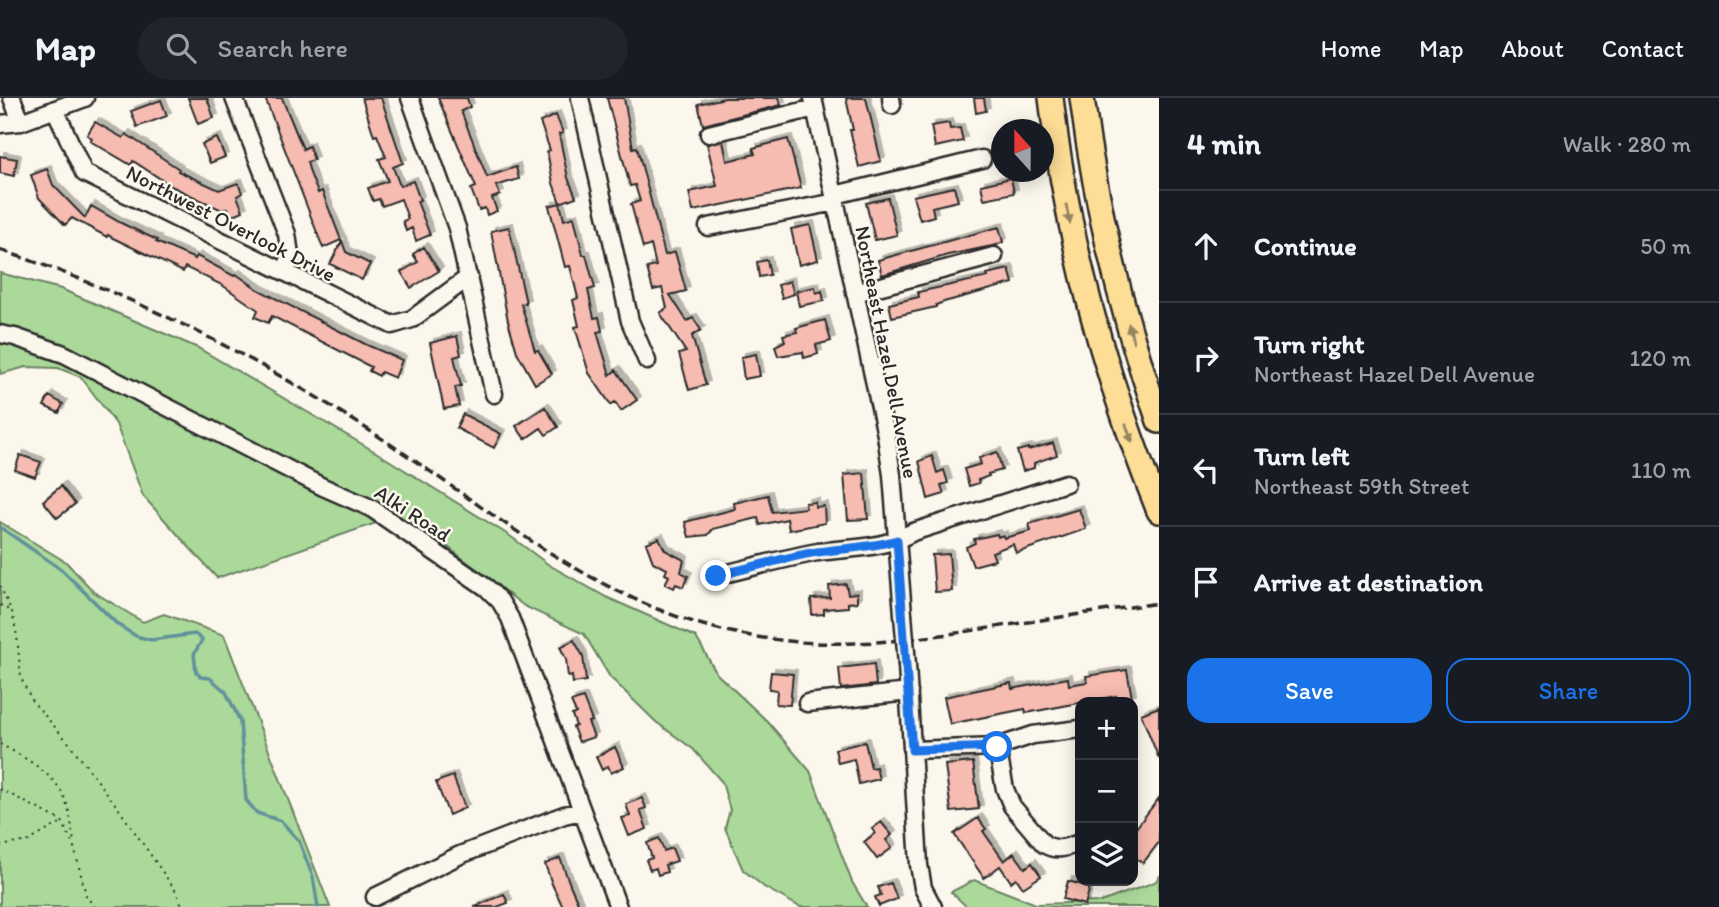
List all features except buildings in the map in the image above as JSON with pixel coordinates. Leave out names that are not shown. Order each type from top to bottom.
[{"type":"highway","points":[[1051,98],[1060,174],[1088,296],[1121,411],[1159,511]]},
{"type":"highway","points":[[1082,98],[1095,190],[1132,337],[1159,421]]},
{"type":"street","points":[[12,98],[21,122]]},
{"type":"street","points":[[0,124],[21,122],[85,98]]},
{"type":"street","points":[[234,98],[287,234],[290,255],[286,272]]},
{"type":"street","points":[[410,98],[457,229],[495,394]]},
{"type":"street","points":[[580,98],[629,321],[647,361]]},
{"type":"street","points":[[709,134],[814,103]]},
{"type":"street","name":"Northeast Hazel Dell Avenue","points":[[814,103],[886,435],[909,692],[919,866],[923,888],[933,907]]},
{"type":"street","name":"Northwest Overlook Drive","points":[[55,109],[84,173],[392,325],[412,319],[469,277]]},
{"type":"street","points":[[708,227],[835,198],[982,159]]},
{"type":"street","points":[[855,293],[994,256]]},
{"type":"street","name":"Alki Road","points":[[0,334],[64,354],[323,487],[372,508],[487,588],[500,601],[510,618],[618,907]]},
{"type":"street","points":[[716,576],[820,552],[877,546],[1066,483]]},
{"type":"street","points":[[807,703],[909,692]]},
{"type":"street","points":[[912,750],[997,747],[1033,735],[1075,730]]},
{"type":"street","points":[[997,747],[1005,789],[1012,806],[1044,844],[1061,849],[1075,845]]},
{"type":"street","points":[[375,897],[460,855],[564,815],[582,811]]},
{"type":"path","points":[[0,586],[12,612],[21,678],[32,701],[69,743],[116,805],[175,890],[183,907]]},
{"type":"path","points":[[0,605],[12,612]]},
{"type":"path","points":[[0,744],[40,768],[59,787],[67,803],[86,895],[94,907]]},
{"type":"path","points":[[0,789],[62,821],[74,847]]},
{"type":"path","points":[[0,846],[29,841],[62,821]]},
{"type":"green space","points":[[0,273],[61,289],[198,348],[379,454],[510,536],[549,565],[606,597],[696,637],[717,674],[767,721],[810,771],[852,882],[867,907],[800,907],[764,887],[743,870],[725,828],[730,810],[722,782],[693,749],[656,722],[610,677],[584,634],[524,606],[413,520],[376,523],[217,578],[143,496],[116,424],[81,377],[58,368],[26,367],[0,374]]},
{"type":"green space","points":[[0,522],[66,562],[94,592],[143,622],[164,614],[224,635],[330,907],[0,907]]},
{"type":"green space","points":[[1159,877],[1159,907],[967,907],[951,892],[974,880],[1036,904],[1101,902],[1155,882]]},
{"type":"waterway","points":[[0,527],[62,570],[118,625],[136,636],[151,640],[195,634],[202,640],[194,654],[196,672],[201,677],[210,678],[226,692],[240,721],[246,800],[257,813],[281,821],[299,841],[313,877],[318,907]]},
{"type":"railway","points":[[0,250],[142,305],[233,350],[364,427],[548,551],[645,604],[697,623],[785,641],[880,642],[1159,603]]},
{"type":"route","points":[[716,576],[789,558],[877,546],[897,540],[912,750],[997,747]]}]
